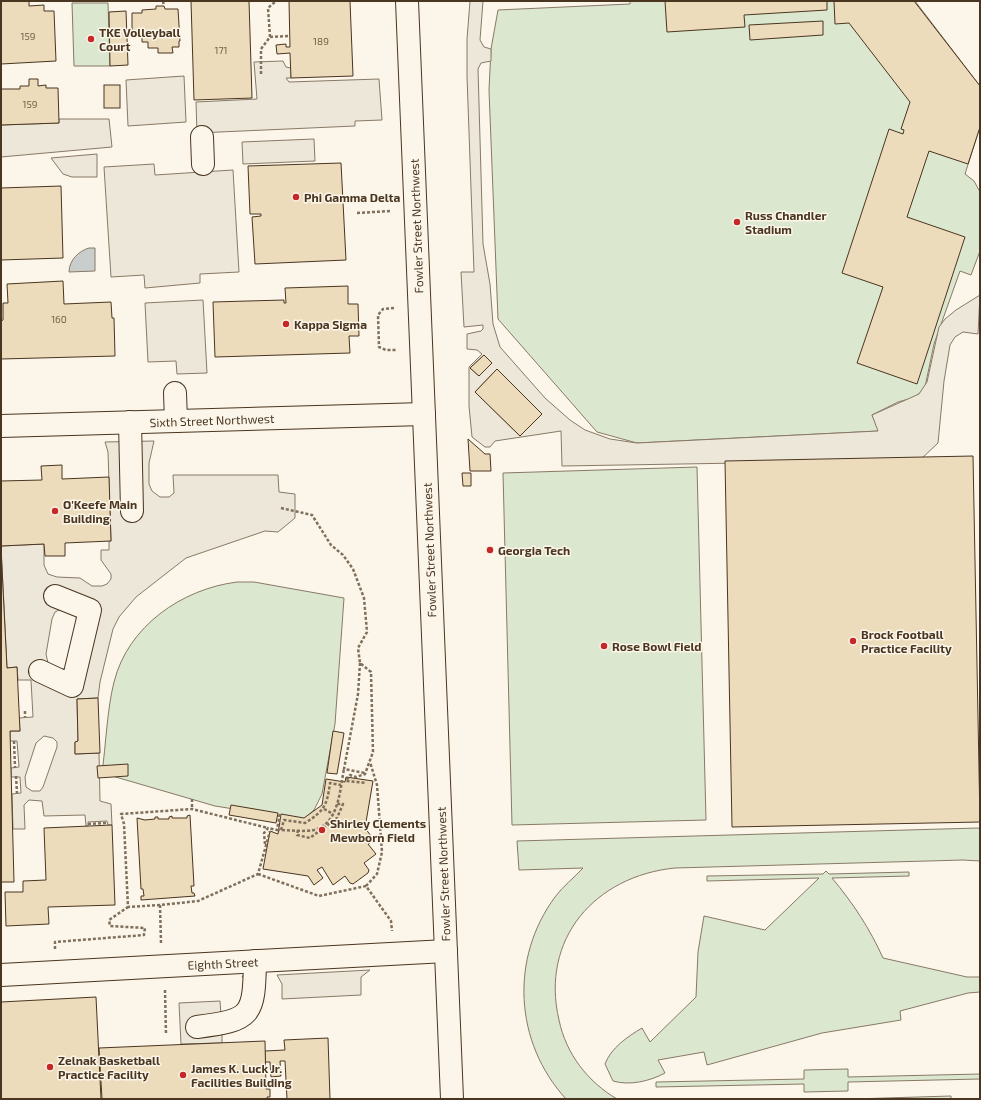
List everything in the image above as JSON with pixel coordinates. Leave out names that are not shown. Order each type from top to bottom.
[{"type":"street","name":"Fowler Street Northwest","points":[[407,1],[452,1099]]},
{"type":"street","points":[[202,136],[203,164]]},
{"type":"street","points":[[174,393],[176,421]]},
{"type":"street","name":"Sixth Street Northwest","points":[[1,426],[424,414]]},
{"type":"street","points":[[130,422],[132,511]]},
{"type":"street","points":[[40,671],[72,686],[90,610],[56,596]]},
{"type":"street","name":"Eighth Street","points":[[1,975],[446,951]]},
{"type":"street","points":[[197,1027],[228,1023],[240,1018],[250,1009],[254,988],[255,961]]},
{"type":"path","points":[[163,1],[164,6]]},
{"type":"path","points":[[261,74],[261,49],[270,37],[268,8],[276,1]]},
{"type":"path","points":[[270,37],[288,36]]},
{"type":"path","points":[[356,213],[391,211]]},
{"type":"path","points":[[394,308],[383,309],[378,315],[379,347],[386,350],[396,350]]},
{"type":"path","points":[[128,907],[124,824],[121,814],[192,809],[269,830],[315,830],[330,820],[337,804],[358,694],[360,664],[358,648],[367,632],[364,598],[353,569],[343,555],[331,545],[312,514],[281,508]]},
{"type":"path","points":[[360,664],[371,672],[373,752],[365,773],[356,777],[350,775],[346,781],[366,783]]},
{"type":"path","points":[[25,711],[25,718]]},
{"type":"path","points":[[14,741],[15,768]]},
{"type":"path","points":[[55,949],[55,942],[144,935],[144,928],[110,926],[109,920],[128,907],[198,901],[258,874],[319,896],[366,886],[377,874],[382,852],[377,785],[369,762]]},
{"type":"path","points":[[344,769],[365,773]]},
{"type":"path","points":[[16,776],[17,794]]},
{"type":"path","points":[[281,830],[284,820],[306,822],[324,809],[328,801],[330,783],[341,785]]},
{"type":"path","points":[[192,799],[192,809]]},
{"type":"path","points":[[298,830],[297,835],[310,838],[337,818],[343,804],[337,804]]},
{"type":"path","points":[[324,809],[333,814]]},
{"type":"path","points":[[277,830],[280,813]]},
{"type":"path","points":[[306,822],[308,830]]},
{"type":"path","points":[[88,824],[108,823]]},
{"type":"path","points":[[258,874],[266,847],[269,830]]},
{"type":"path","points":[[266,847],[264,833],[269,830]]},
{"type":"path","points":[[366,886],[391,921]]},
{"type":"path","points":[[160,905],[161,943]]},
{"type":"path","points":[[164,990],[166,1035]]},
{"type":"green space","name":"Russ Chandler Stadium","points":[[630,1],[915,1],[980,86],[980,127],[965,174],[974,181],[980,192],[980,251],[971,275],[960,271],[934,344],[925,387],[919,394],[912,398],[898,402],[872,415],[879,431],[637,443],[597,432],[498,319],[489,90],[491,49],[498,10],[630,4]]},
{"type":"green space","name":"TKE Volleyball Court","points":[[72,3],[108,3],[110,66],[74,66]]},
{"type":"green space","name":"Rose Bowl Field","points":[[697,467],[706,820],[512,825],[503,473]]},
{"type":"green space","points":[[237,582],[254,582],[344,598],[335,724],[322,794],[314,810],[303,820],[215,806],[102,773],[108,715],[114,682],[121,662],[131,644],[160,614],[178,602],[216,586]]},
{"type":"green space","points":[[980,829],[980,861],[963,860],[675,868],[646,874],[620,884],[598,898],[580,917],[566,938],[558,963],[555,991],[562,1032],[573,1055],[580,1066],[597,1084],[617,1099],[566,1099],[549,1076],[536,1052],[528,1026],[524,1000],[525,973],[530,946],[540,921],[558,893],[583,868],[519,870],[517,841]]},
{"type":"green space","points":[[826,871],[829,874],[909,872],[909,876],[832,878],[860,916],[883,958],[967,977],[980,977],[980,992],[968,993],[900,1011],[901,1020],[822,1033],[707,1065],[704,1052],[658,1060],[665,1073],[659,1076],[633,1083],[613,1081],[605,1064],[615,1048],[625,1039],[642,1028],[650,1042],[696,997],[698,952],[704,916],[765,930],[819,878],[707,881],[707,876],[823,874]]},
{"type":"green space","points":[[848,1069],[848,1077],[980,1074],[980,1079],[848,1082],[848,1091],[804,1092],[804,1084],[656,1087],[656,1082],[804,1079],[804,1070]]},
{"type":"green space","points":[[951,1096],[951,1099],[852,1099]]},
{"type":"shaded area","points":[[470,1],[483,1],[480,40],[484,47],[491,49],[491,61],[481,63],[478,69],[483,244],[490,284],[493,324],[500,347],[545,398],[570,420],[585,430],[610,439],[637,443],[878,431],[872,415],[919,394],[927,382],[939,327],[945,319],[956,310],[980,295],[978,334],[963,332],[955,337],[950,345],[944,381],[938,443],[920,460],[562,466],[561,431],[495,441],[490,447],[485,447],[472,437],[469,406],[469,367],[482,354],[477,350],[467,349],[467,334],[481,331],[483,329],[483,325],[464,327],[461,272],[474,272],[467,39]],"holes":[[[484,355],[492,363],[479,376],[470,368]],[[497,369],[542,414],[520,436],[475,392]]]},
{"type":"shaded area","points":[[283,61],[286,67],[291,68],[291,78],[286,78],[289,82],[379,79],[382,120],[355,121],[355,126],[197,133],[196,102],[257,99],[254,62]]},
{"type":"shaded area","points":[[184,76],[186,122],[128,126],[126,80]]},
{"type":"shaded area","points":[[59,119],[109,119],[112,147],[1,157],[1,125],[59,123]]},
{"type":"shaded area","points":[[314,139],[315,161],[243,164],[242,142]]},
{"type":"shaded area","points":[[97,154],[97,177],[72,177],[63,174],[51,158]]},
{"type":"shaded area","points":[[154,164],[155,175],[233,170],[239,272],[200,274],[200,283],[145,288],[144,275],[111,277],[104,167]]},
{"type":"shaded area","points":[[89,248],[95,248],[95,271],[69,272],[69,268],[75,257],[82,251]]},
{"type":"shaded area","points":[[203,300],[207,373],[177,374],[176,361],[148,362],[145,303]]},
{"type":"shaded area","points":[[154,441],[149,463],[149,484],[152,491],[160,497],[169,497],[174,493],[173,475],[278,475],[279,492],[295,494],[295,518],[278,532],[265,531],[186,558],[136,597],[119,617],[113,629],[100,682],[98,698],[77,699],[78,741],[75,742],[75,754],[99,753],[100,801],[111,804],[112,825],[108,825],[107,821],[88,822],[88,826],[86,826],[85,815],[44,816],[42,801],[29,800],[24,805],[25,829],[13,829],[12,794],[21,793],[20,777],[11,777],[11,768],[19,767],[17,741],[10,741],[10,731],[20,731],[19,718],[33,717],[31,680],[18,680],[17,667],[7,668],[1,546],[44,544],[44,565],[48,574],[57,577],[80,578],[92,586],[102,586],[107,584],[111,579],[111,574],[101,560],[101,550],[109,550],[109,541],[111,541],[108,452],[105,442]],"holes":[[[61,609],[76,615],[77,623],[68,667],[56,669],[48,663],[46,654],[52,619],[55,612]],[[44,736],[53,738],[57,742],[57,747],[43,787],[40,791],[32,791],[26,787],[25,777],[36,743]]]},
{"type":"shaded area","points":[[370,970],[361,977],[361,995],[282,999],[282,984],[277,975]]},
{"type":"shaded area","points":[[266,975],[264,984],[222,1033],[222,1043],[181,1044],[179,1003],[220,1001],[221,1015],[238,1011],[247,985],[242,976]]},
{"type":"building","points":[[1,1],[29,1],[29,6],[44,5],[44,11],[54,11],[56,61],[1,64]]},
{"type":"building","points":[[191,1],[249,1],[252,98],[194,100]]},
{"type":"building","points":[[289,1],[350,1],[353,76],[291,78],[290,53],[277,54],[276,45],[286,44],[286,47],[290,47]]},
{"type":"building","points":[[665,1],[827,1],[827,10],[744,15],[745,27],[667,32]]},
{"type":"building","points":[[834,1],[914,1],[980,86],[980,127],[968,164],[929,151],[907,217],[965,237],[917,384],[857,363],[883,287],[842,273],[889,129],[903,134],[904,130],[901,129],[910,102],[849,23],[835,24]]},
{"type":"building","points":[[156,6],[164,6],[165,9],[178,9],[180,41],[179,47],[172,47],[173,53],[158,53],[158,48],[148,48],[148,42],[142,42],[142,31],[132,31],[132,13],[142,13],[142,10],[156,9]]},
{"type":"building","points":[[126,11],[128,65],[110,66],[109,12]]},
{"type":"building","points":[[823,21],[823,35],[750,40],[749,25]]},
{"type":"building","points":[[29,79],[38,79],[38,86],[46,85],[46,88],[58,88],[59,123],[1,125],[1,89],[20,89],[20,86],[29,86]]},
{"type":"building","points":[[104,85],[120,85],[120,108],[104,108]]},
{"type":"building","name":"Phi Gamma Delta","points":[[341,163],[346,260],[255,264],[252,217],[261,216],[261,214],[250,214],[248,166]]},
{"type":"building","points":[[61,186],[63,258],[1,260],[1,188]]},
{"type":"building","points":[[63,281],[64,304],[111,302],[112,318],[114,318],[115,356],[1,359],[1,321],[3,320],[3,303],[8,303],[7,284]]},
{"type":"building","name":"Kappa Sigma","points":[[348,286],[348,304],[358,304],[359,336],[349,336],[350,353],[215,357],[213,302],[284,300],[284,303],[286,303],[285,288]]},
{"type":"building","points":[[484,355],[492,363],[479,376],[470,368]]},
{"type":"building","points":[[497,369],[542,414],[520,436],[475,392]]},
{"type":"building","points":[[468,439],[485,454],[490,454],[491,471],[470,471]]},
{"type":"building","name":"Brock Football Practice Facility","points":[[973,456],[980,822],[732,827],[725,461]]},
{"type":"building","name":"O'Keefe Main Building","points":[[62,465],[62,479],[109,477],[111,541],[65,543],[65,556],[45,556],[44,544],[1,546],[1,481],[42,480],[41,466]]},
{"type":"building","points":[[462,473],[471,473],[471,486],[463,486]]},
{"type":"building","points":[[1,549],[7,668],[17,667],[20,731],[10,731],[14,882],[1,882]]},
{"type":"building","points":[[98,698],[100,753],[75,754],[75,742],[78,741],[77,699]]},
{"type":"building","points":[[333,731],[344,733],[337,774],[327,773]]},
{"type":"building","points":[[128,764],[128,776],[98,778],[97,766]]},
{"type":"building","name":"Shirley Clements Mewborn Field","points":[[346,777],[373,781],[365,828],[374,840],[368,844],[376,854],[364,863],[369,870],[368,873],[353,884],[350,883],[345,876],[333,885],[322,867],[317,870],[323,878],[314,885],[308,876],[263,869],[270,831],[278,834],[281,814],[304,818],[322,805],[326,779],[345,782]]},
{"type":"building","points":[[231,805],[278,813],[276,823],[229,815]]},
{"type":"building","points":[[190,815],[194,886],[191,886],[192,893],[194,893],[195,896],[141,900],[141,896],[144,896],[143,889],[141,889],[137,818],[145,820],[155,819],[155,817],[158,817],[158,819],[169,819],[169,817],[172,816],[172,818],[187,818],[187,816]]},
{"type":"building","points":[[112,825],[115,905],[48,907],[49,924],[6,926],[5,892],[23,892],[23,881],[46,880],[44,828]]},
{"type":"building","name":"Zelnak Basketball Practice Facility","points":[[96,997],[101,1099],[1,1099],[1,1002]]},
{"type":"building","points":[[328,1038],[330,1099],[287,1099],[285,1061],[280,1061],[281,1076],[271,1077],[270,1062],[265,1062],[265,1051],[285,1050],[284,1040]]},
{"type":"building","name":"James K. Luck Jr. Facilities Building","points":[[265,1041],[266,1089],[270,1089],[270,1097],[267,1097],[267,1099],[102,1099],[99,1048]]},
{"type":"place","name":"TKE Volleyball Court","points":[[91,39]]},
{"type":"place","name":"Phi Gamma Delta","points":[[296,197]]},
{"type":"place","name":"Russ Chandler Stadium","points":[[737,222]]},
{"type":"place","name":"Kappa Sigma","points":[[286,324]]},
{"type":"place","name":"O'Keefe Main Building","points":[[55,511]]},
{"type":"place","name":"Georgia Tech","points":[[490,550]]},
{"type":"place","name":"Brock Football Practice Facility","points":[[853,641]]},
{"type":"place","name":"Rose Bowl Field","points":[[604,646]]},
{"type":"place","name":"Shirley Clements Mewborn Field","points":[[322,830]]},
{"type":"place","name":"Zelnak Basketball Practice Facility","points":[[50,1067]]},
{"type":"place","name":"James K. Luck Jr. Facilities Building","points":[[183,1075]]}]
